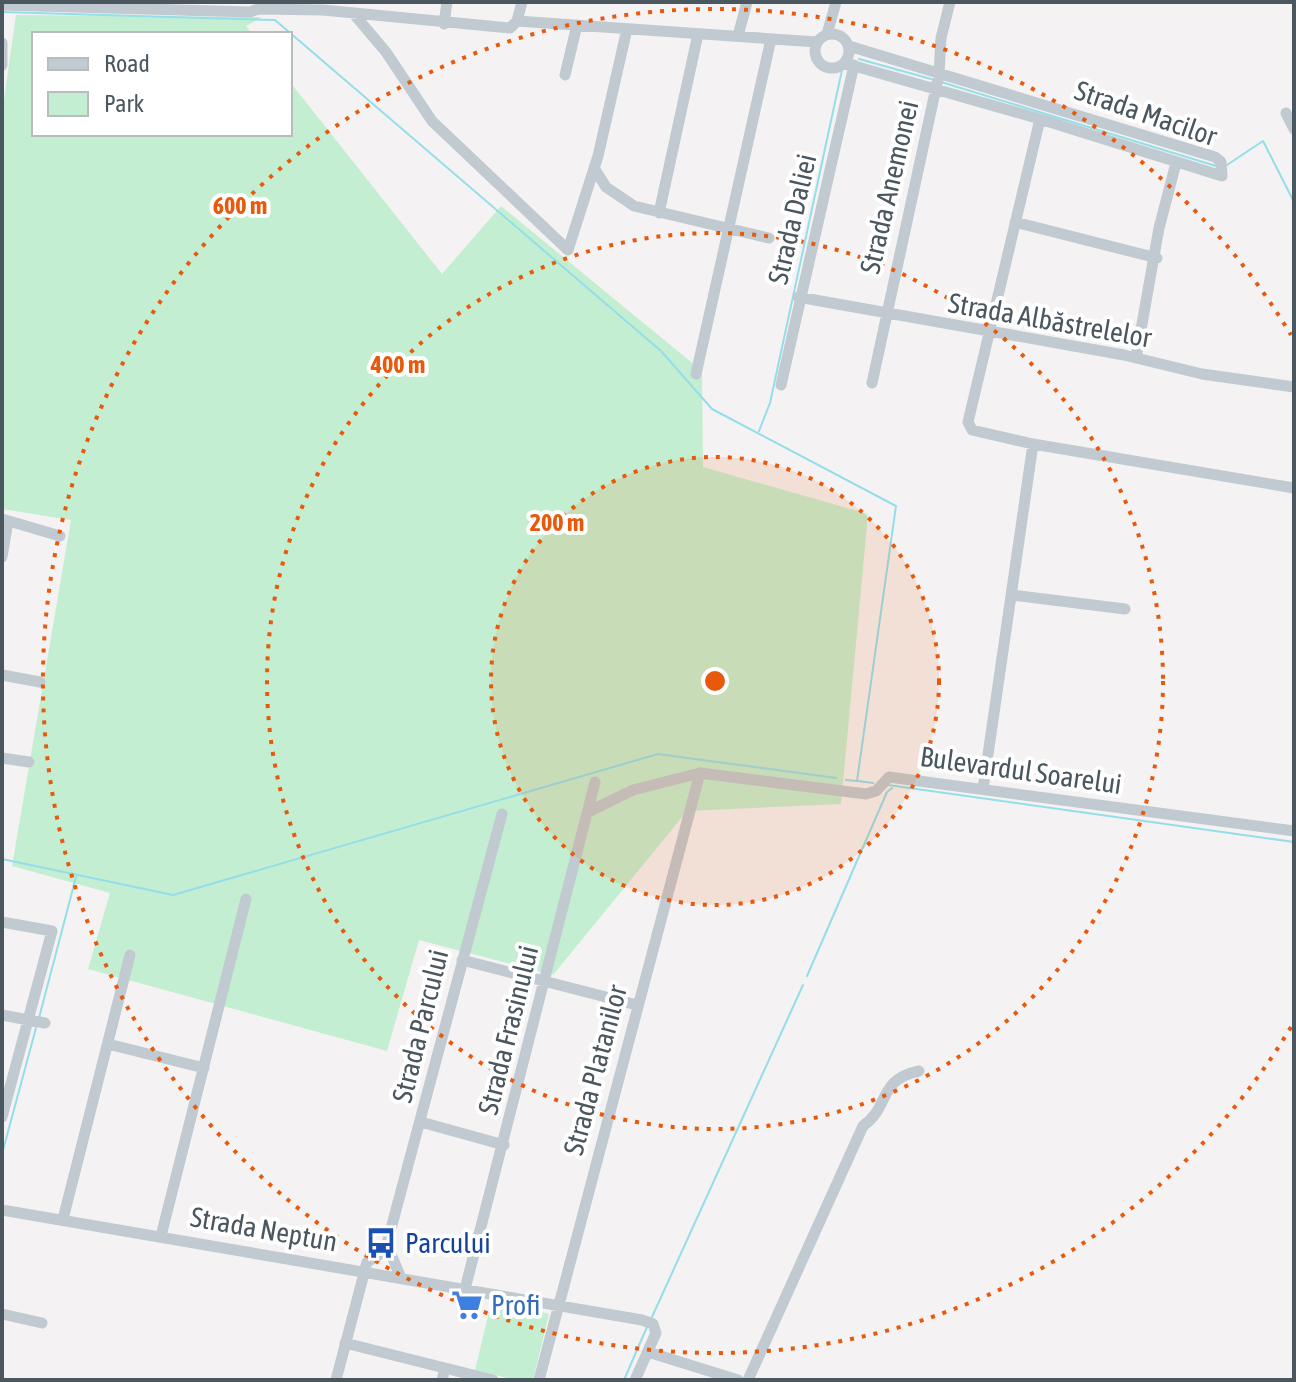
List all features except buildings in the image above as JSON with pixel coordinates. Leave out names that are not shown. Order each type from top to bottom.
[{"type":"street","points":[[444,24],[447,2]]},
{"type":"street","points":[[2,5],[133,6],[250,12],[258,5],[510,28],[517,21],[522,2]]},
{"type":"street","points":[[738,36],[747,2]]},
{"type":"street","points":[[517,21],[771,39],[822,38],[844,38],[849,46],[849,64],[831,68],[819,62],[815,49],[822,38],[836,2]]},
{"type":"street","name":"Strada Anemonei","points":[[872,383],[937,81],[941,38],[950,2]]},
{"type":"street","points":[[353,13],[386,52],[432,121],[568,250],[585,186],[594,168],[627,29]]},
{"type":"street","points":[[565,75],[577,25]]},
{"type":"street","points":[[659,213],[698,34]]},
{"type":"street","points":[[696,374],[771,39]]},
{"type":"street","points":[[2,65],[3,44]]},
{"type":"street","name":"Strada Macilor","points":[[849,46],[937,81],[1040,119],[1222,176],[1221,162],[1215,157],[937,81],[849,64]]},
{"type":"street","name":"Strada Daliei","points":[[781,385],[849,64]]},
{"type":"street","points":[[1286,113],[1294,129]]},
{"type":"street","points":[[1040,119],[969,426],[980,432],[1033,444],[1294,488]]},
{"type":"street","points":[[1136,358],[1157,258],[1159,228],[1176,163]]},
{"type":"street","points":[[594,168],[617,197],[659,213],[769,238]]},
{"type":"street","points":[[1015,222],[1157,258]]},
{"type":"street","name":"Strada Albăstrelelor","points":[[798,297],[988,334],[1136,358],[1202,374],[1294,387]]},
{"type":"street","points":[[983,789],[1033,444]]},
{"type":"street","points":[[2,557],[5,520],[60,536]]},
{"type":"street","points":[[1012,595],[1125,609]]},
{"type":"street","points":[[2,675],[40,682]]},
{"type":"street","points":[[2,758],[29,762]]},
{"type":"street","points":[[588,812],[633,790],[700,773]]},
{"type":"street","name":"Bulevardul Soarelui","points":[[700,773],[847,793],[876,791],[889,777],[1294,831]]},
{"type":"street","name":"Strada Platanilor","points":[[539,1380],[700,773]]},
{"type":"street","name":"Strada Frasinului","points":[[465,1289],[595,782]]},
{"type":"street","name":"Strada Parcului","points":[[385,1251],[502,814]]},
{"type":"street","points":[[161,1236],[246,899]]},
{"type":"street","points":[[2,922],[52,931],[36,1021],[3,1111]]},
{"type":"street","points":[[63,1219],[130,955]]},
{"type":"street","points":[[462,960],[637,1005]]},
{"type":"street","points":[[2,1015],[36,1021]]},
{"type":"street","points":[[108,1044],[204,1068]]},
{"type":"street","points":[[748,1380],[863,1126],[874,1119],[887,1087],[902,1074],[919,1071]]},
{"type":"street","points":[[421,1122],[504,1145]]},
{"type":"street","name":"Strada Neptun","points":[[2,1210],[642,1320],[656,1328],[648,1352]]},
{"type":"street","points":[[336,1380],[367,1262],[385,1251],[398,1262],[401,1278]]},
{"type":"street","points":[[2,1314],[42,1323]]},
{"type":"street","points":[[345,1343],[444,1374],[493,1380]]},
{"type":"street","points":[[635,1380],[648,1352],[738,1380]]},
{"type":"green space","points":[[16,15],[262,17],[246,26],[250,32],[32,32],[32,136],[292,136],[292,85],[442,274],[501,206],[702,371],[703,467],[868,514],[841,804],[687,811],[553,975],[419,940],[387,1051],[88,969],[110,893],[12,866],[71,520],[2,509],[2,114]]},
{"type":"green space","points":[[492,1300],[549,1314],[533,1380],[515,1380],[475,1370]]},
{"type":"waterway","points":[[2,12],[275,20],[289,32]]},
{"type":"waterway","points":[[292,35],[661,351],[712,409],[896,506],[857,781],[846,780]]},
{"type":"waterway","points":[[859,59],[931,79]]},
{"type":"waterway","points":[[759,431],[770,403],[842,70]]},
{"type":"waterway","points":[[941,82],[1216,166]]},
{"type":"waterway","points":[[1227,165],[1263,141],[1294,202]]},
{"type":"waterway","points":[[2,859],[173,895],[658,754],[836,778]]},
{"type":"waterway","points":[[858,781],[873,783]]},
{"type":"waterway","points":[[888,785],[1294,842]]},
{"type":"waterway","points":[[807,976],[887,792],[892,788]]},
{"type":"waterway","points":[[39,1018],[76,877]]},
{"type":"waterway","points":[[652,1317],[803,985]]},
{"type":"waterway","points":[[2,1154],[36,1028]]},
{"type":"waterway","points":[[624,1380],[647,1327]]},
{"type":"place","name":"Parcului","points":[[381,1243]]},
{"type":"place","name":"Profi","points":[[467,1305]]}]
